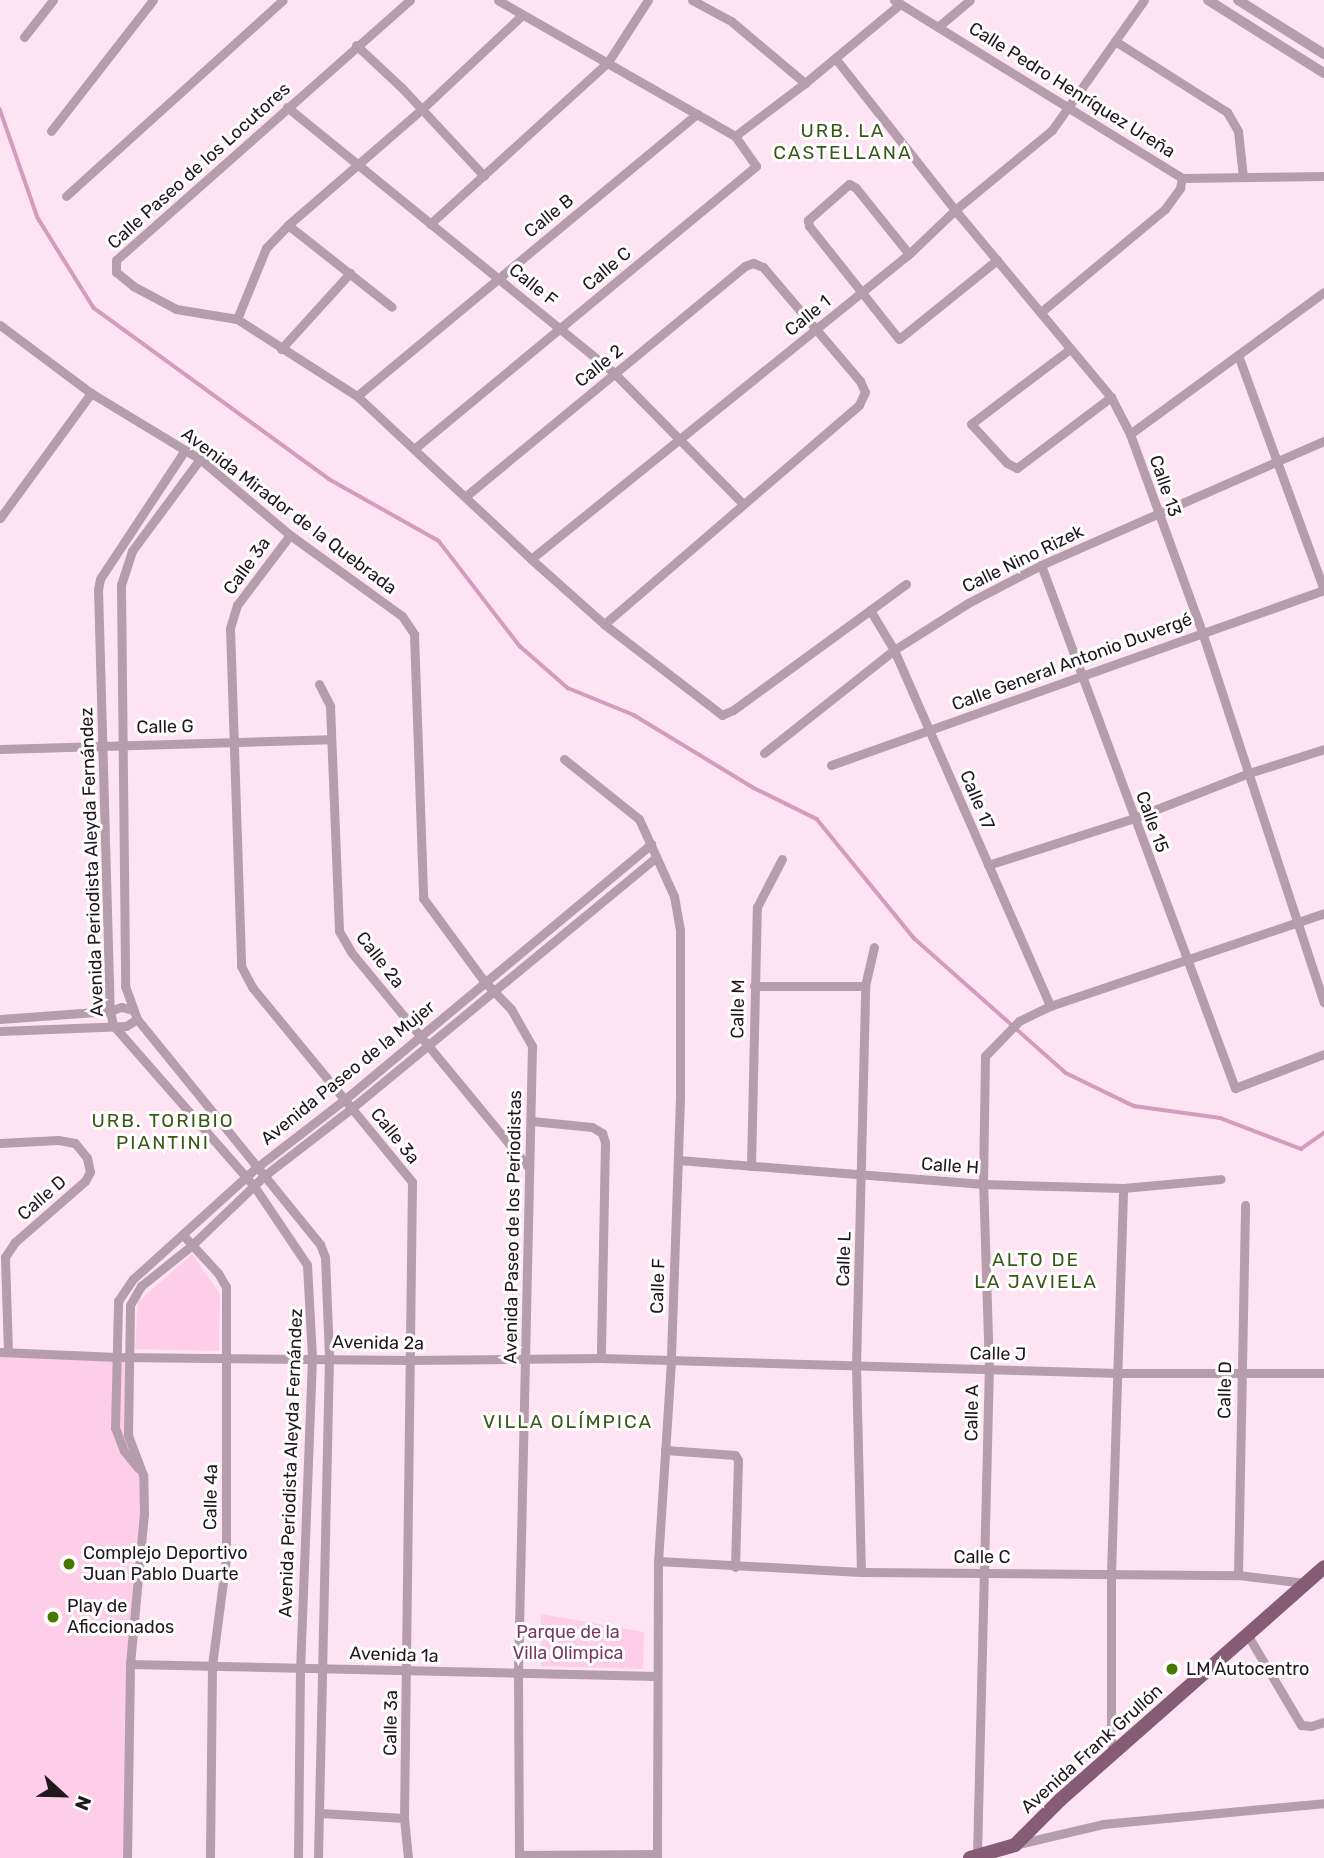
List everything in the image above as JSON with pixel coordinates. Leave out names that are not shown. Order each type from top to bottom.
[{"type":"main road","name":"Avenida Frank Grullón","points":[[974,1857],[1015,1845],[1324,1567]]},
{"type":"street","points":[[24,37],[52,0]]},
{"type":"street","points":[[51,131],[153,0]]},
{"type":"street","points":[[66,196],[283,0]]},
{"type":"street","name":"Calle Paseo de los Locutores","points":[[237,319],[176,309],[133,286],[116,272],[116,260],[410,0]]},
{"type":"street","points":[[498,0],[735,136],[805,83],[897,2]]},
{"type":"street","points":[[430,224],[608,62],[648,0]]},
{"type":"street","points":[[692,0],[731,21],[805,83]]},
{"type":"street","points":[[939,26],[970,0]]},
{"type":"street","name":"Calle 1","points":[[531,559],[862,293],[909,254],[955,210],[1052,130],[1144,0]]},
{"type":"street","points":[[1208,0],[1324,73]]},
{"type":"street","points":[[1238,0],[1324,54]]},
{"type":"street","name":"Calle Pedro Henríquez Ureña","points":[[897,2],[1182,178],[1324,176]]},
{"type":"street","points":[[522,15],[422,109],[355,164],[266,248],[237,319],[357,396],[604,624],[722,715],[733,710],[906,584]]},
{"type":"street","points":[[1115,41],[1227,112],[1238,131],[1243,177]]},
{"type":"street","points":[[356,46],[422,109],[484,176]]},
{"type":"street","name":"Calle 13","points":[[835,58],[955,210],[1111,397],[1130,434],[1202,632],[1324,1002]]},
{"type":"street","name":"Calle F","points":[[287,107],[615,374],[743,504]]},
{"type":"street","name":"Calle B","points":[[357,396],[697,114]]},
{"type":"street","name":"Calle C","points":[[414,449],[756,166],[735,136]]},
{"type":"street","points":[[1041,312],[1165,209],[1180,188],[1182,178]]},
{"type":"street","points":[[909,254],[856,188],[849,184],[813,215],[809,226],[899,339],[997,260]]},
{"type":"street","points":[[288,225],[392,307]]},
{"type":"street","name":"Calle 2","points":[[466,496],[745,266],[753,263],[763,267],[814,331]]},
{"type":"street","points":[[281,349],[350,272]]},
{"type":"street","points":[[1130,434],[1324,292]]},
{"type":"street","name":"Avenida Mirador de la Quebrada","points":[[0,325],[91,393],[200,459],[290,535],[402,616],[414,634]]},
{"type":"street","points":[[604,624],[859,405],[865,392],[860,382],[814,331]]},
{"type":"street","points":[[1070,349],[971,425],[1006,463],[1017,468],[1111,397]]},
{"type":"street","points":[[1238,355],[1278,458],[1324,590]]},
{"type":"street","points":[[0,518],[91,393]]},
{"type":"street","name":"Calle Nino Rizek","points":[[764,753],[894,650],[968,603],[1041,565],[1278,458],[1324,440]]},
{"type":"street","name":"Avenida Periodista Aleyda Fernández","points":[[185,450],[100,579],[110,1011],[113,1025],[254,1186],[307,1265],[312,1358],[300,1668],[298,1858]]},
{"type":"street","name":"Avenida Periodista Aleyda Fernández","points":[[200,459],[132,551],[125,565],[121,584],[120,743],[125,986],[135,1015],[320,1244],[328,1273],[320,1813],[317,1858]]},
{"type":"street","name":"Calle 3a","points":[[290,535],[237,606],[230,628],[241,966],[251,986],[412,1182],[408,1672],[404,1818],[408,1858]]},
{"type":"street","name":"Calle 15","points":[[1041,565],[1235,1088],[1324,1054]]},
{"type":"street","name":"Calle General Antonio Duvergé","points":[[831,765],[1081,674],[1324,590]]},
{"type":"street","name":"Calle 17","points":[[870,610],[894,650],[1050,1006]]},
{"type":"street","name":"Avenida Paseo de los Periodistas","points":[[414,634],[423,898],[484,981],[511,1009],[532,1046],[518,1673],[519,1857]]},
{"type":"street","name":"Calle 2a","points":[[319,684],[330,706],[339,931],[351,952],[529,1168]]},
{"type":"street","name":"Calle G","points":[[0,749],[120,743],[330,739]]},
{"type":"street","points":[[988,865],[1134,818],[1249,773],[1324,749]]},
{"type":"street","name":"Calle F","points":[[564,760],[639,819],[674,896],[680,930],[678,1160],[671,1361],[658,1561],[657,1856]]},
{"type":"street","name":"Avenida Paseo de la Mujer","points":[[143,1475],[124,1451],[115,1428],[118,1301],[133,1279],[246,1177],[344,1100],[651,844]]},
{"type":"street","name":"Avenida Paseo de la Mujer","points":[[127,1858],[130,1664],[144,1514],[143,1475],[128,1435],[130,1306],[141,1286],[191,1246],[264,1177],[352,1108],[656,857]]},
{"type":"street","name":"Calle M","points":[[751,1166],[757,907],[782,859]]},
{"type":"street","name":"Calle A","points":[[974,1857],[985,1572],[989,1370],[983,1185],[984,1064],[988,1051],[1019,1021],[1050,1006],[1324,913]]},
{"type":"street","name":"Calle L","points":[[862,1572],[856,1366],[863,1175],[865,986],[874,947]]},
{"type":"street","points":[[754,986],[865,986]]},
{"type":"street","points":[[0,1019],[110,1011],[121,1007],[135,1015],[126,1026],[0,1031]]},
{"type":"street","points":[[531,1121],[592,1127],[602,1133],[605,1142],[601,1358]]},
{"type":"street","name":"Calle D","points":[[0,1143],[58,1140],[75,1143],[87,1158],[90,1172],[85,1181],[15,1242],[5,1256],[4,1352]]},
{"type":"street","name":"Calle H","points":[[678,1160],[983,1185],[1123,1188],[1221,1179]]},
{"type":"street","points":[[1115,1753],[1111,1743],[1111,1574],[1123,1188]]},
{"type":"street","name":"Calle D","points":[[1238,1575],[1245,1205]]},
{"type":"street","name":"Calle 4a","points":[[183,1235],[218,1273],[226,1287],[226,1559],[212,1665],[211,1858]]},
{"type":"street","name":"Avenida 2a","points":[[4,1352],[118,1357],[328,1357],[410,1360],[525,1357],[671,1361]]},
{"type":"street","name":"Calle J","points":[[671,1361],[1118,1373],[1324,1373]]},
{"type":"street","points":[[665,1450],[730,1452],[738,1460],[735,1567]]},
{"type":"street","name":"Calle C","points":[[658,1561],[862,1572],[1238,1575],[1306,1583]]},
{"type":"street","points":[[1247,1634],[1301,1725],[1311,1726],[1324,1722]]},
{"type":"street","name":"Avenida 1a","points":[[130,1664],[657,1676]]},
{"type":"street","points":[[1015,1845],[1103,1824],[1324,1803]]},
{"type":"street","points":[[320,1813],[404,1818]]},
{"type":"street","points":[[519,1857],[657,1856]]},
{"type":"green space","points":[[192,1254],[220,1294],[219,1351],[135,1349],[138,1302]]},
{"type":"green space","name":"Complejo Deportivo Juan Pablo Duarte","points":[[0,1355],[129,1356],[128,1435],[143,1475],[133,1613],[127,1858],[0,1858]]},
{"type":"green space","name":"Parque de la Villa Olimpica","points":[[541,1614],[644,1632],[643,1669],[541,1666]]},
{"type":"waterway","points":[[0,109],[38,218],[94,308],[329,479],[439,541],[520,646],[568,688],[634,715],[754,788],[817,819],[914,938],[1066,1073],[1134,1106],[1220,1118],[1301,1149],[1324,1133]]},
{"type":"place","name":"Complejo Deportivo Juan Pablo Duarte","points":[[69,1564]]},
{"type":"place","name":"Play de Aficcionados","points":[[53,1617]]},
{"type":"place","name":"LM Autocentro","points":[[1172,1669]]},
{"type":"district","name":"URB. LA CASTELLANA","points":[[843,142]]},
{"type":"district","name":"URB. TORIBIO PIANTINI","points":[[163,1132]]},
{"type":"district","name":"ALTO DE LA JAVIELA","points":[[1036,1271]]},
{"type":"district","name":"VILLA OLÍMPICA","points":[[568,1422]]}]
